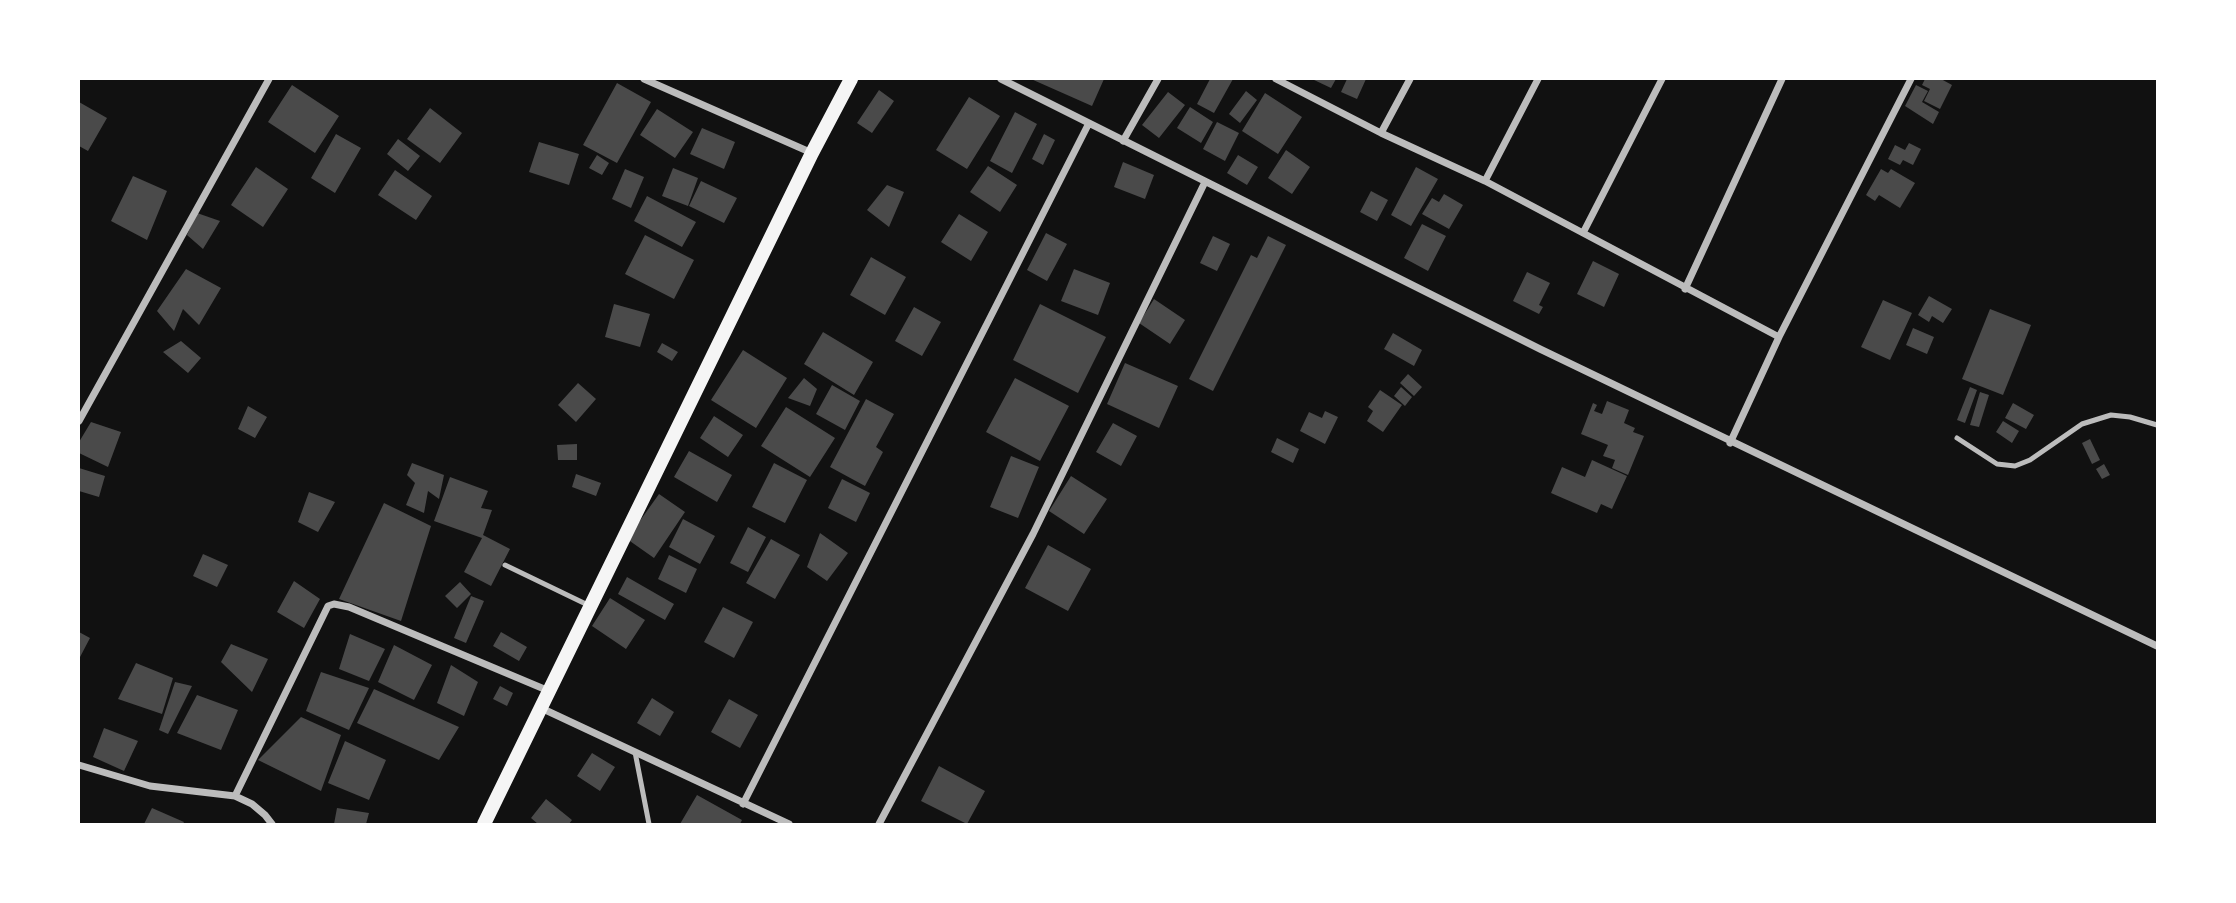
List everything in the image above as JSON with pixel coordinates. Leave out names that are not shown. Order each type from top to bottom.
[{"type":"main road","points":[[484,824],[812,153],[851,79]]},
{"type":"street","points":[[79,421],[269,79]]},
{"type":"street","points":[[643,79],[812,153]]},
{"type":"street","points":[[1001,79],[1730,443],[2157,646]]},
{"type":"street","points":[[1124,141],[1158,79]]},
{"type":"street","points":[[1381,133],[1410,79]]},
{"type":"street","points":[[1485,181],[1538,79]]},
{"type":"street","points":[[1583,233],[1662,79]]},
{"type":"street","points":[[1685,289],[1782,79]]},
{"type":"street","points":[[1730,443],[1779,337],[1910,79]]},
{"type":"street","points":[[1279,80],[1381,133],[1485,181],[1779,337]]},
{"type":"street","points":[[743,804],[1089,123]]},
{"type":"street","points":[[879,824],[1033,534],[1205,182]]},
{"type":"street","points":[[235,796],[324,612],[328,606],[334,604],[349,607],[550,691]]},
{"type":"street","points":[[541,708],[789,824]]},
{"type":"street","points":[[79,765],[150,786],[235,796],[252,804],[271,824]]},
{"type":"lane","points":[[1957,438],[1997,464],[2015,466],[2057,444],[2082,424],[2111,415],[2157,425]]},
{"type":"lane","points":[[505,565],[591,606]]},
{"type":"lane","points":[[635,752],[649,824]]},
{"type":"building","points":[[1031,79],[1104,79],[1092,106]]},
{"type":"building","points":[[1210,79],[1233,79],[1214,113],[1197,104]]},
{"type":"building","points":[[1312,79],[1336,79],[1331,88]]},
{"type":"building","points":[[1347,79],[1366,79],[1357,99],[1341,92]]},
{"type":"building","points":[[1925,79],[1941,79],[1952,85],[1940,109],[1924,101],[1930,89],[1922,85]]},
{"type":"building","points":[[617,83],[651,102],[617,163],[583,145]]},
{"type":"building","points":[[292,85],[339,116],[315,153],[268,122]]},
{"type":"building","points":[[1916,85],[1928,91],[1922,102],[1939,112],[1933,124],[1905,106]]},
{"type":"building","points":[[879,90],[894,101],[872,133],[857,123]]},
{"type":"building","points":[[1246,91],[1257,100],[1240,123],[1229,114]]},
{"type":"building","points":[[1168,92],[1185,105],[1159,138],[1142,125]]},
{"type":"building","points":[[1265,93],[1302,117],[1278,154],[1242,131]]},
{"type":"building","points":[[969,97],[1000,116],[967,169],[936,150]]},
{"type":"building","points":[[79,102],[107,118],[88,151],[79,146]]},
{"type":"building","points":[[1190,107],[1213,122],[1201,143],[1177,128]]},
{"type":"building","points":[[430,108],[462,133],[440,163],[407,139]]},
{"type":"building","points":[[657,109],[693,132],[675,158],[640,135]]},
{"type":"building","points":[[1015,112],[1037,124],[1012,173],[990,161]]},
{"type":"building","points":[[1217,122],[1239,133],[1225,161],[1203,149]]},
{"type":"building","points":[[702,128],[735,142],[724,169],[690,154]]},
{"type":"building","points":[[336,134],[361,148],[335,193],[311,178]]},
{"type":"building","points":[[1044,134],[1055,140],[1043,165],[1032,159]]},
{"type":"building","points":[[398,139],[420,156],[408,171],[387,154]]},
{"type":"building","points":[[539,142],[579,154],[569,185],[529,172]]},
{"type":"building","points":[[1909,143],[1921,149],[1913,165],[1903,160],[1900,165],[1888,159],[1895,145],[1905,150]]},
{"type":"building","points":[[1286,150],[1310,167],[1292,194],[1268,178]]},
{"type":"building","points":[[597,155],[609,163],[602,175],[589,168]]},
{"type":"building","points":[[1238,155],[1258,167],[1247,185],[1227,173]]},
{"type":"building","points":[[1123,162],[1154,175],[1145,199],[1114,187]]},
{"type":"building","points":[[988,166],[1017,185],[1000,212],[970,192]]},
{"type":"building","points":[[256,167],[288,189],[263,227],[231,205]]},
{"type":"building","points":[[1416,167],[1438,179],[1411,226],[1391,215]]},
{"type":"building","points":[[673,168],[698,178],[688,206],[662,196]]},
{"type":"building","points":[[625,169],[644,177],[631,208],[612,199]]},
{"type":"building","points":[[1881,169],[1888,173],[1891,169],[1915,183],[1900,208],[1879,195],[1875,201],[1866,195]]},
{"type":"building","points":[[395,170],[432,196],[416,220],[378,195]]},
{"type":"building","points":[[133,176],[167,191],[147,240],[111,221]]},
{"type":"building","points":[[701,181],[737,198],[724,223],[689,206]]},
{"type":"building","points":[[887,185],[904,192],[889,227],[867,210]]},
{"type":"building","points":[[1371,191],[1388,200],[1377,221],[1360,212]]},
{"type":"building","points":[[1444,194],[1463,205],[1449,229],[1422,214],[1432,198],[1439,202]]},
{"type":"building","points":[[647,196],[696,222],[682,247],[634,221]]},
{"type":"building","points":[[197,213],[220,221],[203,249],[187,235]]},
{"type":"building","points":[[959,214],[988,232],[971,261],[941,242]]},
{"type":"building","points":[[1422,224],[1446,236],[1428,271],[1404,258]]},
{"type":"building","points":[[1046,233],[1067,244],[1047,281],[1027,270]]},
{"type":"building","points":[[645,235],[694,260],[674,299],[625,274]]},
{"type":"building","points":[[1213,236],[1230,244],[1217,271],[1200,263]]},
{"type":"building","points":[[1268,236],[1286,245],[1213,391],[1189,379],[1251,255],[1257,258]]},
{"type":"building","points":[[871,257],[906,277],[885,315],[850,295]]},
{"type":"building","points":[[1593,261],[1619,274],[1604,307],[1577,294]]},
{"type":"building","points":[[186,269],[221,288],[199,325],[183,309],[174,331],[157,311]]},
{"type":"building","points":[[1074,269],[1110,283],[1098,315],[1061,301]]},
{"type":"building","points":[[1527,272],[1550,283],[1539,305],[1543,307],[1539,314],[1513,301]]},
{"type":"building","points":[[1929,296],[1952,309],[1943,323],[1932,316],[1929,322],[1918,315]]},
{"type":"building","points":[[1154,299],[1185,320],[1170,344],[1139,323]]},
{"type":"building","points":[[1883,300],[1912,313],[1890,360],[1861,347]]},
{"type":"building","points":[[614,304],[650,314],[640,347],[605,337]]},
{"type":"building","points":[[1040,304],[1106,337],[1078,393],[1013,360]]},
{"type":"building","points":[[914,307],[941,322],[922,356],[895,341]]},
{"type":"building","points":[[1990,309],[2031,325],[2003,395],[1962,379]]},
{"type":"building","points":[[1913,328],[1934,337],[1927,354],[1906,345]]},
{"type":"building","points":[[823,332],[873,362],[854,395],[804,364]]},
{"type":"building","points":[[1393,333],[1422,350],[1414,366],[1384,349]]},
{"type":"building","points":[[181,341],[201,358],[188,373],[163,352]]},
{"type":"building","points":[[662,343],[678,352],[672,361],[657,352]]},
{"type":"building","points":[[743,350],[787,378],[756,428],[711,400]]},
{"type":"building","points":[[1125,363],[1178,386],[1159,428],[1107,404]]},
{"type":"building","points":[[1408,374],[1422,387],[1414,396],[1400,383]]},
{"type":"building","points":[[804,378],[817,389],[810,406],[788,398]]},
{"type":"building","points":[[1015,378],[1069,406],[1040,461],[986,432]]},
{"type":"building","points":[[578,383],[596,399],[576,422],[558,405]]},
{"type":"building","points":[[832,385],[860,401],[845,430],[816,414]]},
{"type":"building","points":[[1401,387],[1412,397],[1405,406],[1394,396]]},
{"type":"building","points":[[1970,387],[1977,390],[1965,423],[1957,420]]},
{"type":"building","points":[[1380,390],[1402,405],[1383,432],[1367,421],[1373,411],[1368,407]]},
{"type":"building","points":[[1980,392],[1989,395],[1979,427],[1970,425]]},
{"type":"building","points":[[866,399],[894,414],[876,447],[883,452],[865,486],[830,467]]},
{"type":"building","points":[[1607,401],[1629,410],[1624,423],[1635,428],[1633,432],[1644,436],[1628,475],[1612,468],[1615,460],[1603,456],[1608,445],[1581,434],[1593,403],[1597,405],[1594,411],[1602,414]]},
{"type":"building","points":[[2013,403],[2034,415],[2026,429],[2005,418]]},
{"type":"building","points":[[248,406],[267,417],[255,438],[238,429]]},
{"type":"building","points":[[786,407],[835,438],[810,477],[761,446]]},
{"type":"building","points":[[1325,411],[1338,417],[1325,444],[1300,431],[1309,412],[1322,418]]},
{"type":"building","points":[[714,416],[743,435],[728,457],[700,438]]},
{"type":"building","points":[[2003,421],[2019,431],[2012,443],[1996,432]]},
{"type":"building","points":[[91,422],[121,432],[108,467],[79,453],[79,442]]},
{"type":"building","points":[[1113,423],[1137,436],[1121,466],[1096,452]]},
{"type":"building","points":[[1277,438],[1299,449],[1293,463],[1271,452]]},
{"type":"building","points":[[2090,439],[2100,460],[2092,464],[2082,443]]},
{"type":"building","points":[[577,444],[577,460],[558,460],[557,445]]},
{"type":"building","points":[[689,451],[732,475],[717,502],[674,477]]},
{"type":"building","points":[[1011,456],[1039,467],[1018,518],[990,507]]},
{"type":"building","points":[[1592,460],[1627,476],[1612,509],[1601,504],[1597,513],[1551,493],[1562,467],[1585,477]]},
{"type":"building","points":[[412,463],[444,475],[439,499],[428,491],[424,513],[406,505],[415,483],[407,475]]},
{"type":"building","points":[[774,463],[807,480],[785,523],[752,507]]},
{"type":"building","points":[[2104,464],[2110,475],[2102,479],[2096,469]]},
{"type":"building","points":[[79,468],[105,476],[99,497],[79,491]]},
{"type":"building","points":[[576,474],[601,483],[596,496],[572,487]]},
{"type":"building","points":[[1071,476],[1107,499],[1084,534],[1049,511]]},
{"type":"building","points":[[450,477],[488,491],[481,508],[492,510],[483,535],[510,549],[491,586],[464,572],[482,538],[434,521]]},
{"type":"building","points":[[842,479],[870,493],[856,522],[828,508]]},
{"type":"building","points":[[309,492],[335,502],[318,532],[298,522]]},
{"type":"building","points":[[659,494],[685,512],[654,558],[627,539]]},
{"type":"building","points":[[384,503],[431,526],[401,621],[339,599]]},
{"type":"building","points":[[683,519],[715,536],[700,564],[669,547]]},
{"type":"building","points":[[748,527],[766,537],[748,572],[730,563]]},
{"type":"building","points":[[820,533],[848,553],[827,581],[807,567]]},
{"type":"building","points":[[771,539],[800,555],[775,599],[746,583]]},
{"type":"building","points":[[1048,545],[1091,569],[1068,611],[1025,588]]},
{"type":"building","points":[[203,554],[228,565],[217,587],[193,576]]},
{"type":"building","points":[[669,555],[697,569],[686,593],[658,579]]},
{"type":"building","points":[[627,577],[674,604],[665,620],[618,594]]},
{"type":"building","points":[[294,581],[320,599],[304,628],[277,612]]},
{"type":"building","points":[[460,582],[471,594],[457,608],[445,596]]},
{"type":"building","points":[[471,596],[484,601],[466,643],[454,638]]},
{"type":"building","points":[[610,598],[645,620],[626,649],[592,626]]},
{"type":"building","points":[[723,607],[753,622],[734,658],[704,642]]},
{"type":"building","points":[[79,632],[90,638],[79,659]]},
{"type":"building","points":[[501,632],[527,647],[519,661],[493,646]]},
{"type":"building","points":[[350,634],[385,649],[369,681],[339,669]]},
{"type":"building","points":[[231,644],[268,659],[252,692],[221,662]]},
{"type":"building","points":[[394,645],[432,665],[414,700],[378,682]]},
{"type":"building","points":[[136,663],[173,678],[162,714],[118,699]]},
{"type":"building","points":[[451,665],[478,682],[464,716],[437,703]]},
{"type":"building","points":[[321,672],[369,688],[349,730],[306,711]]},
{"type":"building","points":[[175,682],[192,686],[168,734],[159,730]]},
{"type":"building","points":[[500,686],[513,693],[507,706],[493,699]]},
{"type":"building","points":[[374,689],[459,727],[439,760],[357,723]]},
{"type":"building","points":[[197,695],[238,710],[221,750],[177,733]]},
{"type":"building","points":[[652,698],[674,712],[660,736],[637,723]]},
{"type":"building","points":[[729,699],[758,715],[740,748],[711,732]]},
{"type":"building","points":[[301,717],[341,735],[321,791],[258,760]]},
{"type":"building","points":[[104,728],[138,741],[124,771],[93,757]]},
{"type":"building","points":[[345,741],[386,760],[369,800],[328,783]]},
{"type":"building","points":[[592,753],[615,767],[600,791],[577,776]]},
{"type":"building","points":[[939,766],[985,791],[967,824],[921,801]]},
{"type":"building","points":[[697,795],[742,820],[740,824],[680,824]]},
{"type":"building","points":[[546,799],[572,820],[569,824],[538,824],[531,818]]},
{"type":"building","points":[[152,808],[184,822],[144,824]]},
{"type":"building","points":[[337,808],[369,813],[366,824],[334,824]]}]
